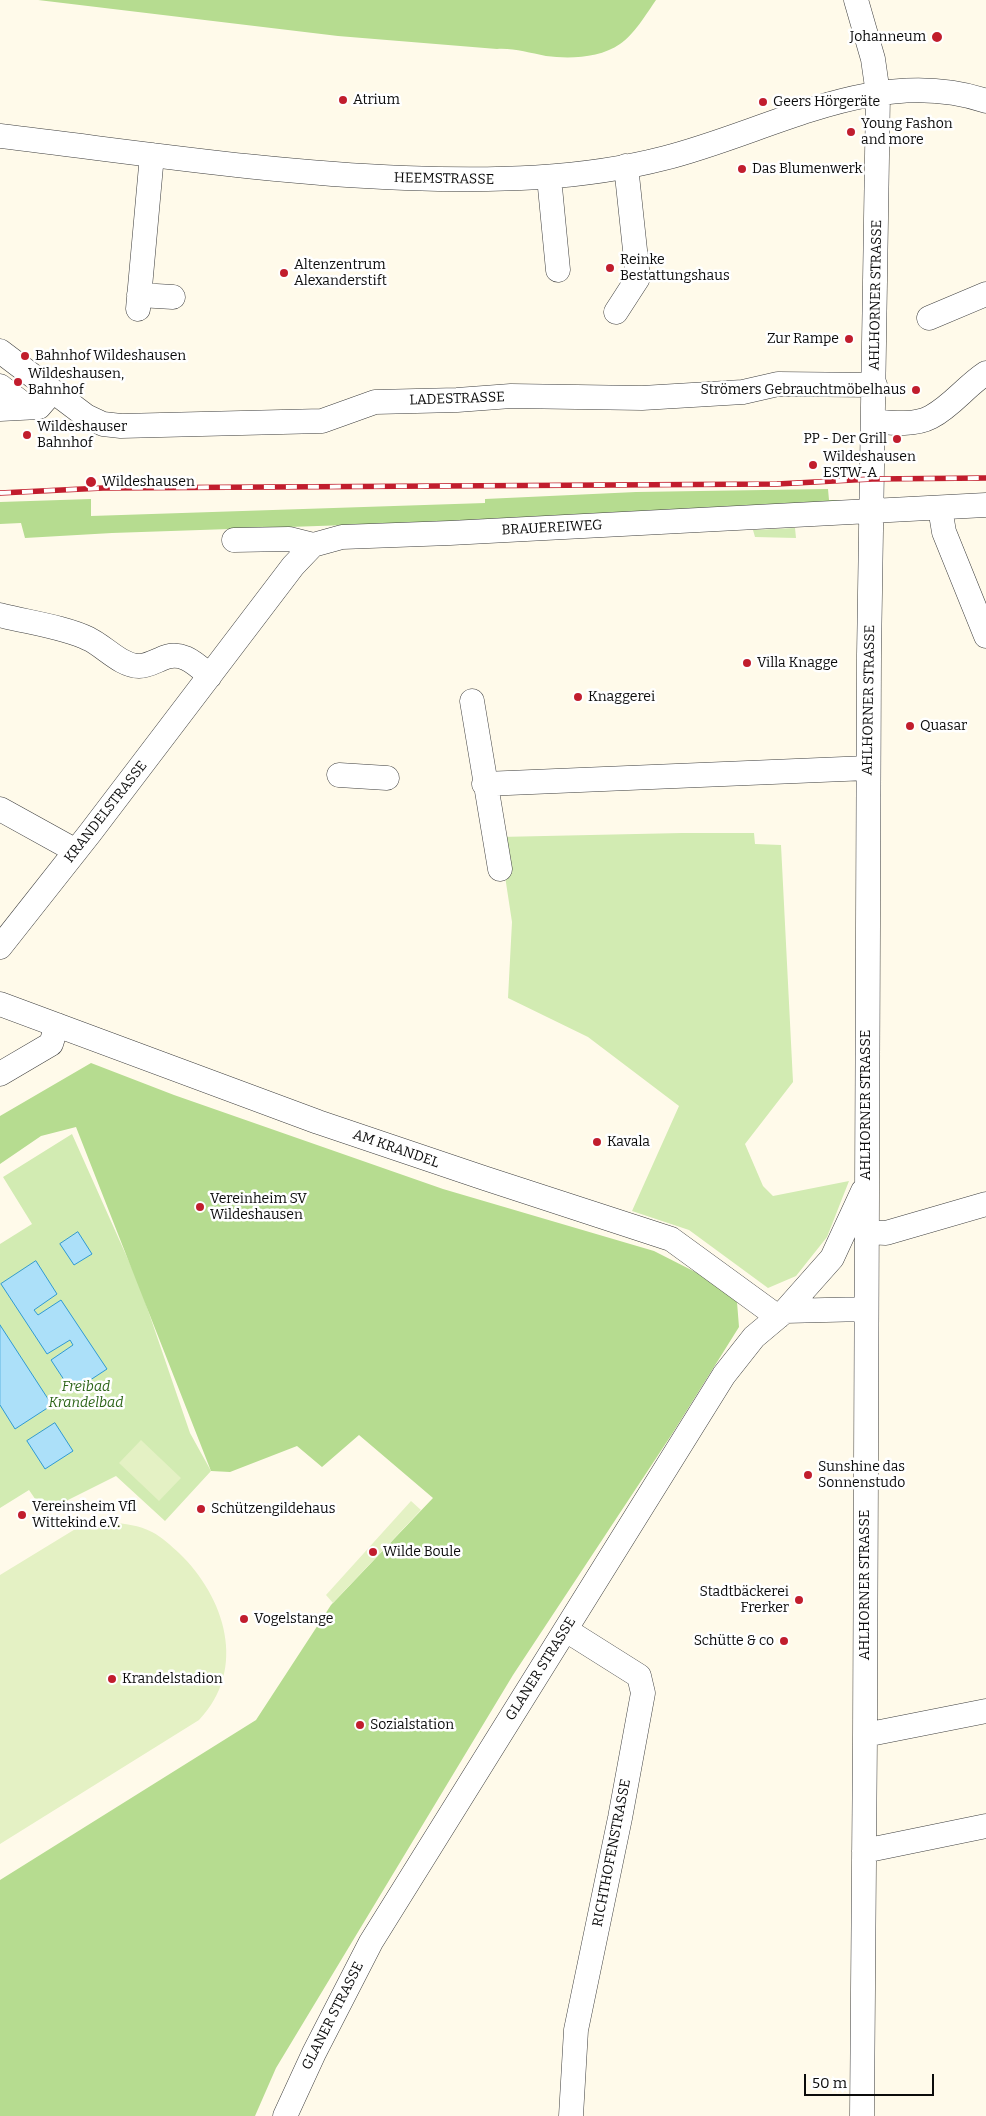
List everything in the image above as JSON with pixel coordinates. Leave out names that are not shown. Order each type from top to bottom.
[{"type":"street","name":"AHLHORNER STRASSE","points":[[856,0],[873,59],[878,94],[868,768],[862,2116]]},
{"type":"street","name":"HEEMSTRASSE","points":[[0,136],[342,176],[507,180],[549,177],[626,166],[665,158],[722,142],[829,104],[878,94],[929,91],[967,95],[986,101]]},
{"type":"street","points":[[152,154],[138,302],[173,298]]},
{"type":"street","points":[[616,312],[638,278],[626,166]]},
{"type":"street","points":[[549,177],[558,270]]},
{"type":"street","points":[[929,318],[986,294]]},
{"type":"street","name":"LADESTRASSE","points":[[0,351],[86,416],[103,424],[121,426],[322,421],[375,402],[457,400],[511,396],[642,398],[743,392],[778,384],[875,386]]},
{"type":"street","points":[[873,421],[914,422],[930,418],[946,408],[973,382],[986,374]]},
{"type":"street","points":[[0,386],[27,407]]},
{"type":"street","points":[[0,409],[39,406],[52,392]]},
{"type":"street","name":"BRAUEREIWEG","points":[[234,540],[289,539],[313,545],[342,537],[986,505]]},
{"type":"street","points":[[940,508],[944,532],[986,636]]},
{"type":"street","name":"KRANDELSTRASSE","points":[[0,947],[76,851],[293,566],[313,545]]},
{"type":"street","points":[[0,615],[88,638],[126,662],[138,666],[148,665],[170,655],[181,655],[194,662],[210,676]]},
{"type":"street","points":[[472,701],[484,784],[500,870]]},
{"type":"street","points":[[484,784],[868,768]]},
{"type":"street","points":[[339,775],[387,778]]},
{"type":"street","points":[[0,809],[76,851]]},
{"type":"street","name":"AM KRANDEL","points":[[0,1004],[327,1125],[484,1178],[681,1233],[782,1314]]},
{"type":"street","points":[[0,1074],[51,1044],[56,1025]]},
{"type":"street","name":"GLANER STRASSE","points":[[285,2116],[314,2053],[371,1942],[724,1375],[754,1337],[782,1314],[832,1258],[866,1184]]},
{"type":"street","points":[[866,1232],[886,1233],[986,1204]]},
{"type":"street","points":[[782,1314],[866,1309]]},
{"type":"street","name":"RICHTHOFENSTRASSE","points":[[566,1630],[639,1676],[643,1693],[620,1818],[576,2030],[571,2116]]},
{"type":"street","points":[[865,1735],[986,1711]]},
{"type":"street","points":[[864,1852],[986,1826]]},
{"type":"green space","points":[[38,0],[656,0],[635,30],[620,44],[594,55],[565,57],[546,56],[509,49],[338,36]]},
{"type":"green space","points":[[828,489],[829,500],[855,500],[612,516],[112,533],[25,538],[21,523],[0,524],[0,502],[91,499],[91,516],[485,503],[485,499],[636,492]]},
{"type":"green space","points":[[795,528],[796,538],[755,537],[753,530]]},
{"type":"green space","points":[[754,833],[755,844],[781,845],[793,1082],[745,1144],[763,1186],[773,1196],[849,1181],[827,1237],[796,1276],[768,1288],[689,1230],[632,1211],[679,1106],[588,1037],[508,998],[512,922],[499,837]]},
{"type":"green space","points":[[91,1063],[174,1095],[443,1189],[654,1251],[711,1280],[737,1302],[739,1327],[672,1434],[513,1675],[276,2068],[255,2116],[0,2116],[0,1880],[256,1720],[331,1605],[433,1498],[359,1435],[322,1467],[297,1446],[230,1472],[211,1471],[76,1127],[41,1136],[0,1164],[0,1116]]},
{"type":"green space","name":"Freibad Krandelbad","points":[[72,1134],[139,1284],[190,1433],[211,1471],[165,1521],[116,1476],[44,1512],[29,1490],[0,1508],[0,1244],[32,1224],[3,1177]]},
{"type":"green space","points":[[141,1440],[181,1478],[159,1501],[119,1463]]},
{"type":"green space","name":"Wilde Boule","points":[[411,1501],[421,1510],[333,1603],[326,1595]]},
{"type":"green space","name":"Krandelstadion","points":[[111,1522],[137,1526],[156,1534],[179,1553],[195,1571],[208,1590],[225,1634],[226,1656],[223,1679],[214,1700],[199,1720],[0,1844],[0,1575],[77,1528]]},
{"type":"water","points":[[78,1232],[92,1254],[74,1265],[60,1244]]},
{"type":"water","points":[[36,1261],[57,1294],[34,1310],[38,1315],[61,1300],[107,1369],[72,1392],[51,1360],[73,1345],[70,1340],[47,1354],[1,1284]]},
{"type":"water","points":[[0,1325],[52,1405],[15,1429],[0,1405]]},
{"type":"water","points":[[55,1423],[73,1451],[45,1469],[27,1441]]},
{"type":"railway","points":[[0,493],[103,488],[777,484],[872,479],[986,478]]},
{"type":"place","name":"Johanneum","points":[[937,37]]},
{"type":"place","name":"Atrium","points":[[343,100]]},
{"type":"place","name":"Geers Hörgeräte","points":[[763,102]]},
{"type":"place","name":"Young Fashon and more","points":[[851,132]]},
{"type":"place","name":"Das Blumenwerk","points":[[742,169]]},
{"type":"place","name":"Reinke Bestattungshaus","points":[[610,268]]},
{"type":"place","name":"Altenzentrum Alexanderstift","points":[[284,273]]},
{"type":"place","name":"Zur Rampe","points":[[849,339]]},
{"type":"place","name":"Bahnhof Wildeshausen","points":[[25,356]]},
{"type":"place","name":"Wildeshausen, Bahnhof","points":[[18,382]]},
{"type":"place","name":"Strömers Gebrauchtmöbelhaus","points":[[916,390]]},
{"type":"place","name":"Wildeshauser Bahnhof","points":[[27,435]]},
{"type":"place","name":"PP - Der Grill","points":[[897,439]]},
{"type":"place","name":"Wildeshausen ESTW-A","points":[[813,465]]},
{"type":"place","name":"Wildeshausen","points":[[91,482]]},
{"type":"place","name":"Villa Knagge","points":[[747,663]]},
{"type":"place","name":"Knaggerei","points":[[578,697]]},
{"type":"place","name":"Quasar","points":[[910,726]]},
{"type":"place","name":"Kavala","points":[[597,1142]]},
{"type":"place","name":"Vereinheim SV Wildeshausen","points":[[200,1207]]},
{"type":"place","name":"Sunshine das Sonnenstudo","points":[[808,1475]]},
{"type":"place","name":"Schützengildehaus","points":[[201,1509]]},
{"type":"place","name":"Vereinsheim Vfl Wittekind e.V.","points":[[22,1515]]},
{"type":"place","name":"Wilde Boule","points":[[373,1552]]},
{"type":"place","name":"Stadtbäckerei Frerker","points":[[799,1600]]},
{"type":"place","name":"Vogelstange","points":[[244,1619]]},
{"type":"place","name":"Schütte & co","points":[[784,1641]]},
{"type":"place","name":"Krandelstadion","points":[[112,1679]]},
{"type":"place","name":"Sozialstation","points":[[360,1725]]}]
